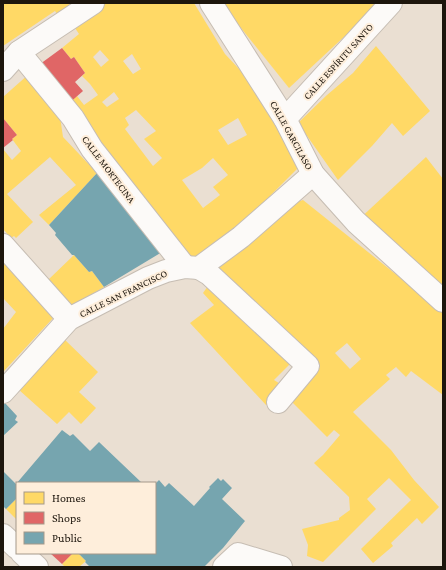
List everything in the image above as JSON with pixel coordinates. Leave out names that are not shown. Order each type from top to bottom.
[{"type":"street","points":[[3,70],[19,52],[93,3]]},
{"type":"street","name":"CALLE GARCILASO","points":[[211,3],[285,119],[313,174],[356,222],[443,301]]},
{"type":"street","name":"CALLE ESPÍRITU SANTO","points":[[285,119],[390,3]]},
{"type":"street","name":"CALLE MORTECINA","points":[[19,52],[73,118],[92,150],[192,267],[210,274],[308,366],[278,402]]},
{"type":"street","name":"CALLE SAN FRANCISCO","points":[[3,392],[68,319],[148,278],[166,271],[192,267],[241,237],[313,174]]},
{"type":"street","points":[[3,245],[68,319]]},
{"type":"street","points":[[3,535],[16,547]]},
{"type":"street","points":[[23,554],[37,567]]},
{"type":"street","points":[[224,567],[238,554],[281,567]]},
{"type":"building: Homes","points":[[3,3],[76,3],[58,15],[55,11],[3,46]]},
{"type":"building: Homes","points":[[103,3],[194,3],[225,54],[256,87],[299,167],[257,209],[192,262],[67,105],[77,96],[84,105],[98,95],[82,76],[85,73],[74,57],[71,59],[62,48],[79,34],[73,25]],"holes":[[[100,50],[109,60],[101,67],[93,57]],[[132,54],[141,69],[133,74],[123,61]],[[114,92],[119,99],[107,107],[102,102]],[[136,110],[156,131],[144,139],[162,158],[153,166],[125,129],[129,125],[125,118]],[[238,118],[247,135],[228,145],[218,130]],[[213,158],[228,175],[213,187],[220,195],[203,208],[182,180],[202,168]]]},
{"type":"building: Homes","points":[[221,3],[377,3],[361,21],[289,88]]},
{"type":"building: Homes","points":[[376,46],[430,111],[403,136],[392,123],[372,146],[338,180],[298,123],[327,95],[353,73]]},
{"type":"building: Homes","points":[[29,74],[59,110],[63,137],[97,173],[49,225],[39,215],[76,185],[50,157],[7,194],[33,222],[16,238],[14,236],[11,238],[3,229],[3,149],[12,160],[21,151],[12,139],[17,135],[3,118],[3,97]]},
{"type":"building: Homes","points":[[426,157],[443,179],[443,301],[356,222]]},
{"type":"building: Homes","points":[[303,200],[443,310],[443,395],[411,371],[406,377],[396,367],[386,375],[390,379],[353,412],[391,450],[414,480],[439,507],[422,524],[417,518],[391,543],[393,546],[373,563],[361,549],[411,500],[389,478],[367,499],[376,509],[323,562],[307,556],[308,545],[302,529],[339,520],[339,518],[350,510],[349,497],[314,463],[340,435],[334,430],[327,437],[288,398],[320,367],[215,267],[297,202]],"holes":[[[347,343],[361,359],[350,369],[335,353]]]},
{"type":"building: Homes","points":[[74,255],[89,272],[92,271],[104,287],[72,306],[48,280]]},
{"type":"building: Homes","points":[[3,261],[54,317],[4,371],[3,329],[16,312],[3,298]]},
{"type":"building: Homes","points":[[210,283],[294,360],[274,380],[285,387],[273,402],[266,405],[190,323],[214,305],[203,293]]},
{"type":"building: Homes","points":[[63,338],[98,372],[79,392],[96,408],[81,424],[69,412],[57,424],[18,389]]},
{"type":"building: Homes","points":[[16,499],[16,519],[6,509]]},
{"type":"building: Homes","points":[[72,554],[79,554],[86,561],[79,567],[65,567],[62,564]]},
{"type":"building: Shops","points":[[62,48],[71,59],[74,57],[85,73],[75,82],[83,91],[67,105],[36,67]]},
{"type":"building: Shops","points":[[3,118],[17,135],[3,148]]},
{"type":"building: Shops","points":[[51,554],[72,554],[62,564]]},
{"type":"building: Public","points":[[97,173],[167,249],[104,287],[92,271],[89,272],[74,255],[72,255],[55,235],[56,233],[49,225]]},
{"type":"building: Public","points":[[5,403],[17,416],[15,420],[18,422],[3,436],[3,406]]},
{"type":"building: Public","points":[[62,430],[70,436],[73,434],[90,451],[99,442],[141,482],[18,482]]},
{"type":"building: Public","points":[[3,471],[16,484],[16,499],[6,509],[3,506]]},
{"type":"building: Public","points":[[218,478],[221,481],[223,479],[232,488],[222,499],[245,521],[223,548],[204,567],[90,567],[79,554],[156,554],[156,483],[159,480],[165,487],[169,483],[194,506],[210,488],[209,487]]}]
